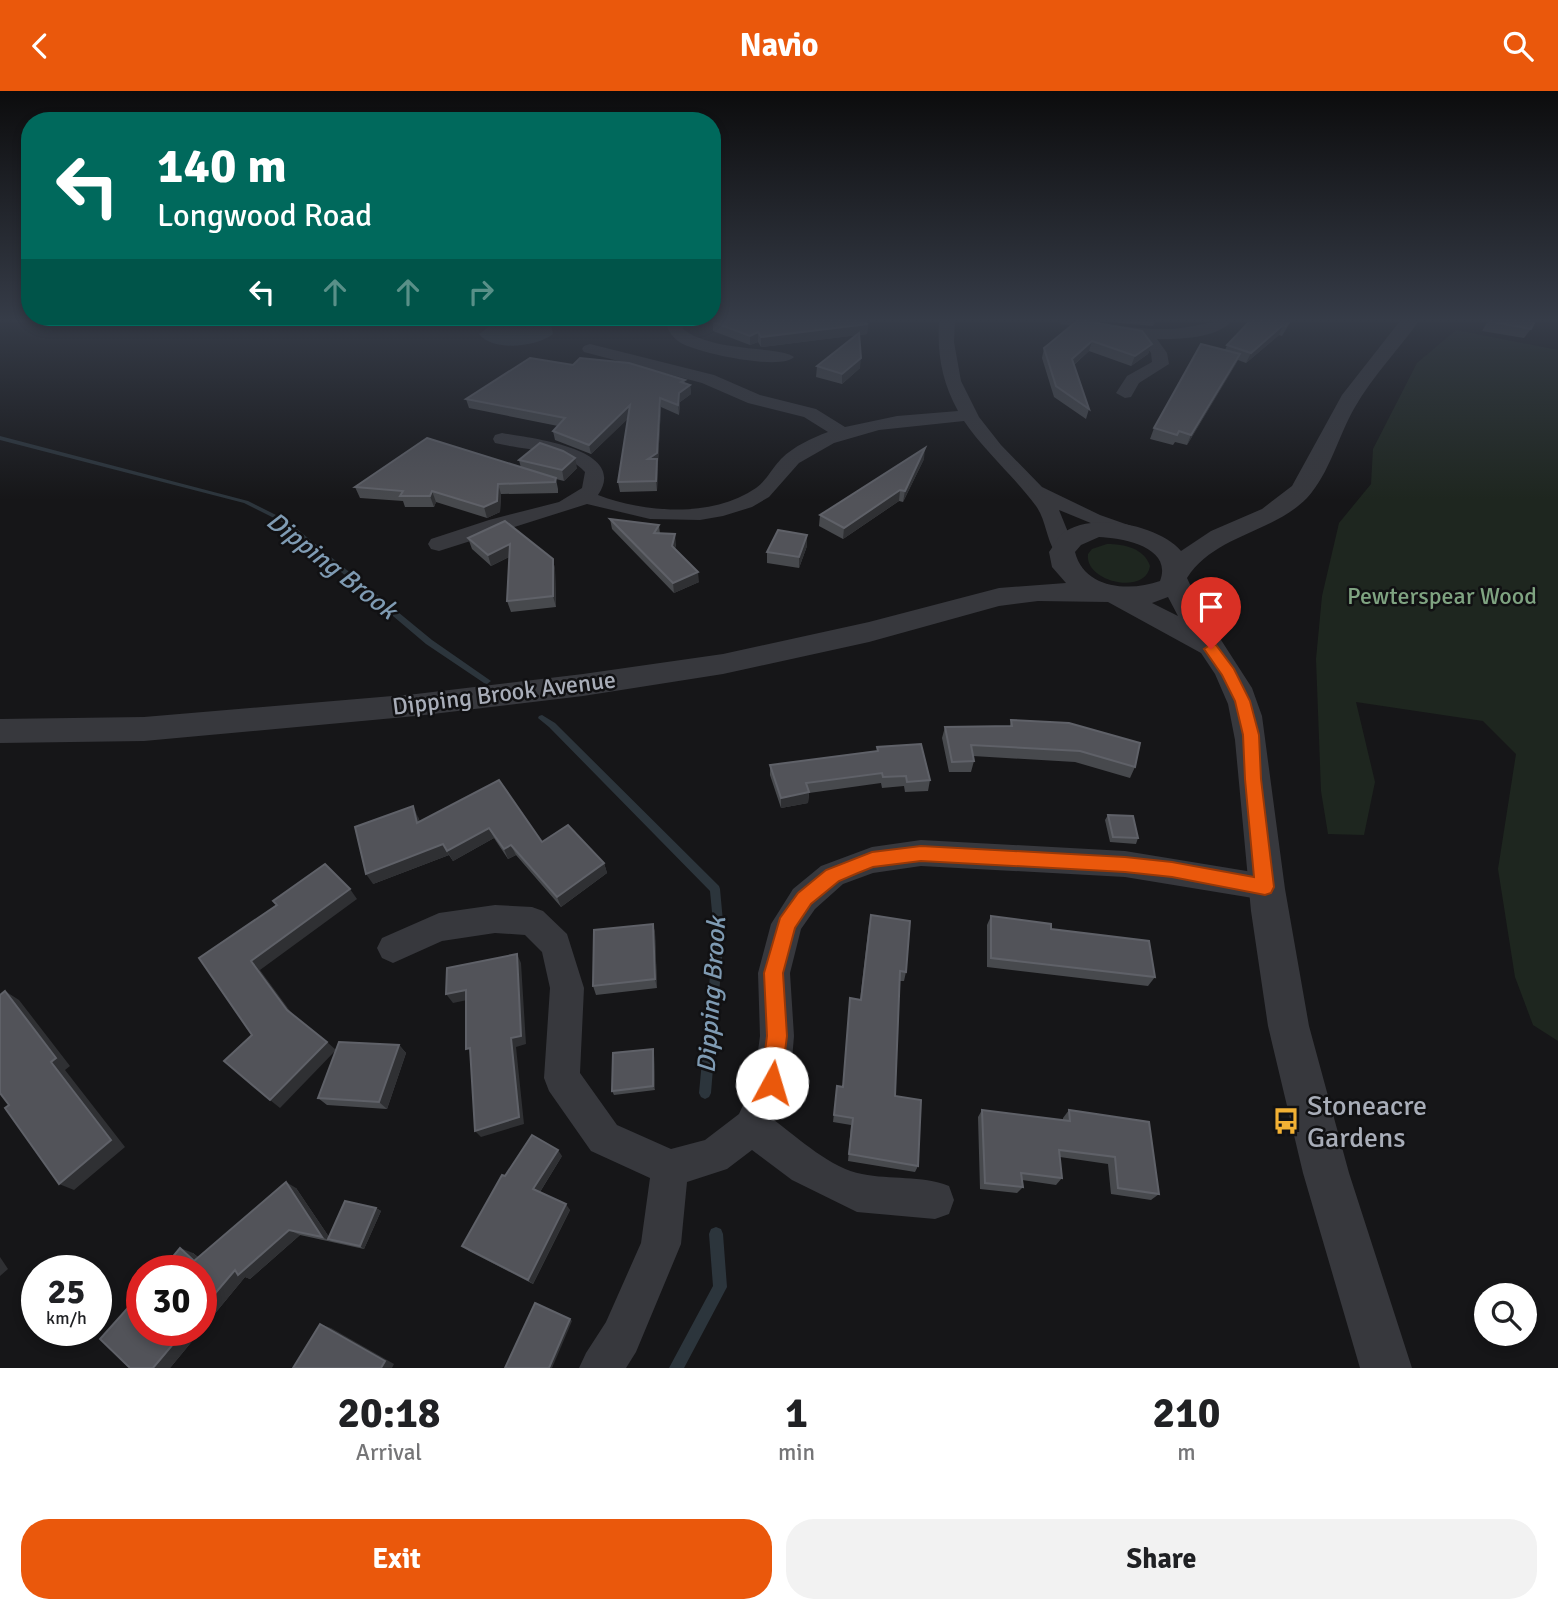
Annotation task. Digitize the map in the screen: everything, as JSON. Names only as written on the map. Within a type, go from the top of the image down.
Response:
[{"type":"street","points":[[712,381],[754,399],[810,413],[842,433]]},
{"type":"street","points":[[953,381],[969,415],[995,452],[1036,490],[1051,510],[1060,529],[1065,567],[1074,577],[1177,627],[1211,649]]},
{"type":"street","points":[[1117,391],[1132,381]]},
{"type":"street","points":[[1063,549],[1068,540],[1080,533],[1096,529],[1197,536],[1229,531],[1264,519],[1285,506],[1302,489],[1346,404],[1363,381]]},
{"type":"street","points":[[1117,391],[1145,403]]},
{"type":"street","points":[[586,497],[614,508],[655,513],[702,512],[734,507],[765,491],[797,456],[842,433],[889,423],[969,415]]},
{"type":"street","points":[[435,544],[564,506],[586,497],[597,478],[589,463],[545,447],[498,438]]},
{"type":"street","points":[[1036,490],[1068,508],[1133,533],[1166,551],[1174,561],[1181,598],[1228,673],[1242,701],[1251,735],[1265,887],[1280,980],[1306,1095],[1344,1237],[1386,1368]]},
{"type":"street","points":[[1106,594],[1146,597],[1160,593],[1176,576],[1186,558],[1229,531]]},
{"type":"street","name":"Dipping Brook Avenue","points":[[999,597],[1043,570],[1063,549]]},
{"type":"street","name":"Dipping Brook Avenue","points":[[0,731],[144,729],[416,705],[583,685],[723,664],[869,632],[999,597],[1038,592],[1106,594]]},
{"type":"street","points":[[393,948],[439,927],[495,919],[532,922],[556,944],[567,988],[562,1078],[604,1138],[670,1168],[714,1156],[752,1127],[772,1083],[777,1036],[774,973],[787,924],[804,899],[832,875],[872,860],[921,853],[1125,865],[1172,870],[1265,887]]},
{"type":"street","points":[[752,1127],[805,1167],[857,1193],[935,1201]]},
{"type":"street","points":[[601,1368],[621,1337],[661,1244],[670,1168]]},
{"type":"green space","name":"Pewterspear Wood","points":[[1408,381],[1558,381],[1558,1041],[1533,1025],[1515,977],[1498,869],[1516,754],[1483,721],[1356,702],[1375,782],[1364,835],[1328,834],[1321,791],[1316,659],[1322,596],[1339,523],[1371,484],[1373,449]]},
{"type":"green space","points":[[1107,544],[1126,546],[1138,551],[1150,566],[1146,575],[1138,581],[1128,583],[1116,582],[1095,572],[1089,564],[1088,554],[1092,549]]},
{"type":"building","points":[[495,381],[684,381],[681,382],[690,385],[679,393],[678,405],[660,398],[657,453],[648,459],[657,459],[656,481],[618,482],[630,405],[589,445],[553,431],[565,418],[466,399]]},
{"type":"building","points":[[1054,381],[1079,381],[1089,409],[1056,386]]},
{"type":"building","points":[[1181,381],[1224,381],[1191,435],[1179,431],[1177,435],[1154,428]]},
{"type":"building","points":[[427,438],[556,478],[555,482],[498,484],[497,501],[484,507],[432,491],[430,496],[400,496],[403,491],[355,487]]},
{"type":"building","points":[[540,443],[575,458],[562,470],[519,460]]},
{"type":"building","points":[[925,448],[905,491],[900,490],[844,528],[820,515]]},
{"type":"building","points":[[610,519],[659,525],[654,533],[675,534],[672,546],[698,572],[673,583]]},
{"type":"building","points":[[505,521],[553,559],[553,596],[507,601],[510,544],[488,555],[468,538]]},
{"type":"building","points":[[778,530],[807,535],[799,557],[767,552]]},
{"type":"building","points":[[1011,720],[1069,723],[1140,743],[1135,767],[1080,751],[971,745],[974,761],[952,762],[945,727],[1012,726]]},
{"type":"building","points":[[921,744],[930,780],[907,782],[906,776],[883,777],[882,773],[806,783],[809,792],[781,798],[770,765],[878,751],[877,747]]},
{"type":"building","points":[[499,780],[542,842],[568,825],[604,863],[557,897],[511,845],[504,849],[489,828],[447,851],[443,844],[366,874],[355,827],[413,806],[417,823]]},
{"type":"building","points":[[1108,815],[1133,816],[1138,838],[1113,837]]},
{"type":"building","points":[[325,864],[350,889],[251,961],[287,1010],[327,1042],[270,1100],[224,1061],[252,1035],[199,958],[277,905],[273,901]]},
{"type":"building","points":[[871,915],[910,921],[906,972],[900,971],[895,1096],[921,1100],[918,1166],[849,1154],[853,1118],[834,1115],[837,1086],[843,1087],[850,998],[861,1000]]},
{"type":"building","points":[[991,916],[1051,924],[1051,929],[1149,941],[1155,977],[991,958]]},
{"type":"building","points":[[653,924],[655,979],[593,986],[594,930]]},
{"type":"building","points":[[517,954],[521,1036],[511,1038],[519,1117],[475,1131],[470,1048],[466,1049],[466,990],[446,994],[447,968]]},
{"type":"building","points":[[5,991],[56,1058],[51,1062],[111,1140],[59,1184],[5,1108],[9,1105],[0,1093],[0,995]]},
{"type":"building","points":[[339,1042],[399,1045],[379,1102],[318,1098]]},
{"type":"building","points":[[653,1049],[653,1086],[612,1091],[613,1053]]},
{"type":"building","points":[[982,1110],[1070,1121],[1069,1110],[1149,1122],[1159,1194],[1118,1188],[1115,1157],[1059,1150],[1062,1178],[1021,1173],[1023,1187],[985,1183]]},
{"type":"building","points":[[532,1135],[558,1150],[533,1189],[566,1204],[528,1280],[462,1246],[502,1175],[505,1176]]},
{"type":"building","points":[[286,1182],[322,1237],[289,1230],[238,1275],[235,1270],[217,1291],[217,1255],[201,1255]]},
{"type":"building","points":[[345,1201],[376,1208],[360,1246],[328,1239]]},
{"type":"building","points":[[180,1248],[188,1255],[174,1255]]},
{"type":"building","points":[[535,1303],[570,1319],[549,1368],[505,1368]]},
{"type":"building","points":[[126,1310],[126,1346],[172,1346],[153,1368],[130,1368],[107,1346],[112,1346],[112,1326]]},
{"type":"building","points":[[320,1324],[385,1361],[381,1368],[293,1368]]},
{"type":"waterway","name":"Dipping Brook","points":[[0,438],[246,502],[284,521],[429,642],[487,681]]},
{"type":"waterway","name":"Dipping Brook","points":[[542,718],[715,889],[719,933],[705,1093]]},
{"type":"waterway","name":"Dipping Brook","points":[[676,1368],[720,1287],[716,1234]]},
{"type":"place","name":"Stoneacre Gardens","points":[[1286,1121]]},
{"type":"route","points":[[772,1083],[777,1036],[774,973],[787,924],[804,899],[832,875],[852,867],[872,860],[921,853],[1125,865],[1172,870],[1265,887],[1251,735],[1242,701],[1228,673],[1211,649]]}]
